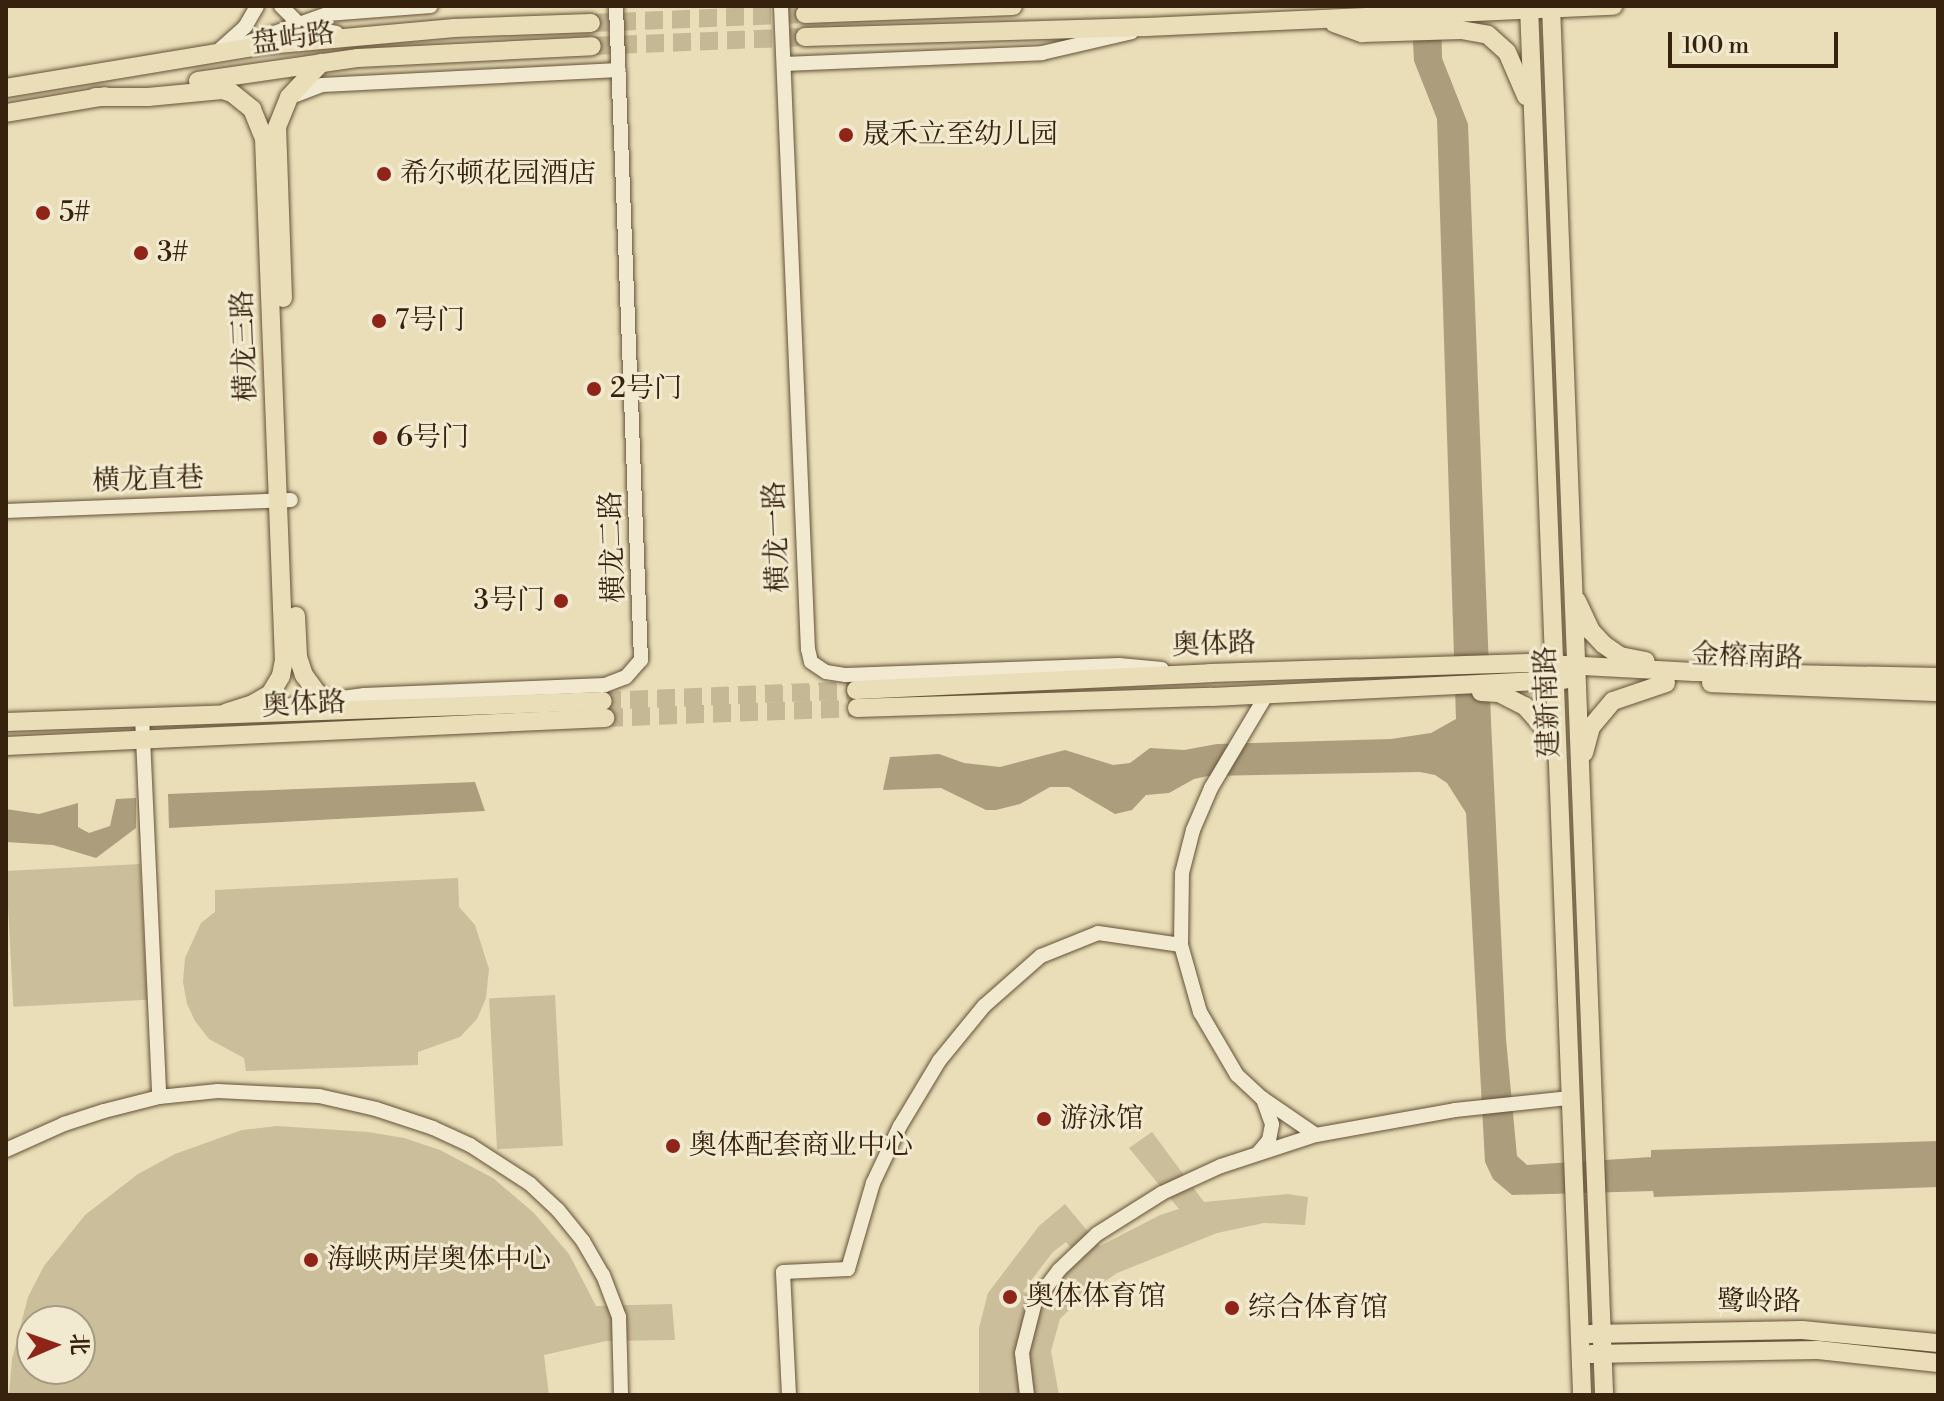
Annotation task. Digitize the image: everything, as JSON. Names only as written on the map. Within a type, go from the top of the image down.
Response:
[{"type":"main road","points":[[805,14],[1013,6]]},
{"type":"main road","points":[[805,37],[1145,27],[1614,6]]},
{"type":"main road","name":"建新南路","points":[[1551,8],[1604,1395]]},
{"type":"main road","name":"建新南路","points":[[1529,9],[1582,1395]]},
{"type":"main road","points":[[1323,20],[1362,33],[1461,30],[1488,35],[1513,63],[1532,122]]},
{"type":"main road","name":"盘屿路","points":[[6,88],[215,54],[368,35],[591,23]]},
{"type":"main road","name":"盘屿路","points":[[6,113],[321,63],[427,53],[592,46]]},
{"type":"main road","name":"横龙三路","points":[[226,713],[262,700],[281,676],[285,651],[277,146],[282,110],[298,85],[321,63]]},
{"type":"main road","name":"横龙三路","points":[[95,97],[148,97],[222,90],[241,99],[258,118],[264,138],[285,500],[298,657],[309,685],[334,705]]},
{"type":"main road","points":[[1572,583],[1591,631],[1620,656],[1638,661],[1694,662],[1740,671]]},
{"type":"main road","name":"金榕南路","points":[[1575,673],[1740,671],[1938,677]]},
{"type":"main road","name":"奥体路","points":[[1554,672],[1390,689],[1267,694],[856,699],[1210,673],[1554,672],[1575,673]]},
{"type":"main road","name":"金榕南路","points":[[1575,673],[1666,683],[1938,692]]},
{"type":"main road","points":[[1580,808],[1584,748],[1596,719],[1621,695],[1666,683]]},
{"type":"main road","points":[[1390,689],[1492,692],[1515,699],[1541,722],[1557,758]]},
{"type":"main road","name":"奥体路","points":[[6,722],[334,705],[604,709],[144,740],[6,746]]},
{"type":"main road","name":"鹭岭路","points":[[1580,1334],[1802,1330],[1938,1343]]},
{"type":"main road","name":"鹭岭路","points":[[1580,1354],[1818,1350],[1933,1363]]},
{"type":"street","points":[[215,54],[240,34],[257,6]]},
{"type":"street","points":[[281,6],[297,24],[316,31],[368,35]]},
{"type":"street","points":[[288,6],[310,13],[431,6]]},
{"type":"street","name":"横龙二路","points":[[334,705],[364,695],[605,685],[626,677],[641,660],[616,6]]},
{"type":"street","name":"横龙一路","points":[[781,6],[808,649],[811,662],[826,672],[846,675],[1119,665],[1210,673]]},
{"type":"street","points":[[215,54],[334,13]]},
{"type":"street","points":[[784,64],[1042,53],[1095,43],[1145,27]]},
{"type":"street","points":[[282,110],[303,89],[322,85],[619,70]]},
{"type":"street","name":"横龙直巷","points":[[6,511],[285,500]]},
{"type":"street","points":[[1267,694],[1211,788],[1193,830],[1182,873],[1181,945],[1193,994],[1208,1029],[1237,1075],[1262,1098],[1316,1135]]},
{"type":"street","points":[[142,716],[159,1097]]},
{"type":"street","points":[[789,1395],[783,1272],[848,1269],[873,1183],[900,1126],[939,1061],[984,1006],[1041,956],[1098,933],[1181,945]]},
{"type":"street","points":[[6,1150],[64,1124],[159,1097],[238,1091],[319,1096],[414,1121],[483,1153],[530,1184],[558,1210],[603,1275],[615,1303],[621,1330],[621,1395]]},
{"type":"street","points":[[1258,1152],[1269,1140],[1272,1124],[1262,1098]]},
{"type":"street","points":[[1027,1395],[1022,1369],[1024,1334],[1035,1302],[1059,1270],[1097,1234],[1139,1206],[1221,1166],[1316,1135],[1455,1110],[1570,1098]]},
{"type":"shaded area","points":[[1411,6],[1441,6],[1442,58],[1468,124],[1506,1039],[1517,1156],[1527,1165],[1651,1157],[1651,1150],[1938,1141],[1938,1187],[1654,1197],[1653,1191],[1512,1195],[1493,1179],[1485,1162],[1466,813],[1447,783],[1435,775],[1420,772],[1208,776],[1194,779],[1169,793],[1146,795],[1132,810],[1115,814],[1069,787],[1050,787],[1020,804],[996,810],[986,810],[941,788],[883,790],[890,757],[939,754],[964,763],[1000,767],[1065,750],[1113,765],[1130,763],[1150,748],[1184,750],[1217,744],[1391,739],[1431,733],[1456,719],[1437,119],[1414,61]]},
{"type":"shaded area","points":[[475,782],[485,811],[169,828],[168,794]]},
{"type":"shaded area","points":[[136,798],[136,828],[96,858],[53,845],[6,842],[6,809],[39,814],[78,803],[78,827],[89,833],[110,826],[116,799]]},
{"type":"shaded area","points":[[140,864],[147,1000],[13,1007],[6,871]]},
{"type":"shaded area","points":[[458,878],[459,907],[475,925],[489,969],[486,998],[477,1019],[460,1037],[418,1052],[418,1065],[246,1071],[244,1058],[209,1039],[195,1021],[187,1004],[183,982],[185,958],[201,923],[215,912],[215,890]]},
{"type":"shaded area","points":[[555,995],[563,1146],[497,1149],[489,998]]},
{"type":"shaded area","name":"海峡两岸奥体中心","points":[[277,1126],[368,1132],[404,1138],[440,1150],[493,1178],[534,1213],[569,1254],[596,1306],[672,1304],[675,1340],[606,1341],[544,1355],[549,1395],[9,1395],[16,1344],[16,1385],[96,1385],[96,1305],[26,1305],[28,1297],[44,1266],[85,1215],[138,1174],[175,1154],[242,1130]]},
{"type":"shaded area","points":[[1152,1132],[1204,1202],[1288,1194],[1308,1197],[1305,1225],[1264,1223],[1217,1233],[1117,1273],[1081,1298],[1060,1319],[1051,1351],[1059,1395],[979,1395],[979,1328],[988,1293],[1039,1226],[1065,1204],[1100,1246],[1160,1215],[1179,1209],[1129,1148]],"holes":[[[1066,1242],[1081,1260],[1063,1275],[1042,1301],[1023,1291],[1053,1252]]]},
{"type":"tunnel","points":[[591,23],[805,14]]},
{"type":"tunnel","points":[[592,46],[805,37]]},
{"type":"tunnel","points":[[603,701],[856,690]]},
{"type":"tunnel","points":[[605,718],[857,708]]},
{"type":"place","name":"晟禾立至幼儿园","points":[[846,135]]},
{"type":"place","name":"希尔顿花园酒店","points":[[384,174]]},
{"type":"place","name":"5#","points":[[43,213]]},
{"type":"place","name":"3#","points":[[141,253]]},
{"type":"place","name":"7号门","points":[[379,321]]},
{"type":"place","name":"2号门","points":[[594,389]]},
{"type":"place","name":"6号门","points":[[380,438]]},
{"type":"place","name":"3号门","points":[[561,601]]},
{"type":"place","name":"游泳馆","points":[[1044,1119]]},
{"type":"place","name":"奥体配套商业中心","points":[[673,1146]]},
{"type":"place","name":"海峡两岸奥体中心","points":[[311,1260]]},
{"type":"place","name":"奥体体育馆","points":[[1010,1297]]},
{"type":"place","name":"综合体育馆","points":[[1232,1308]]}]
